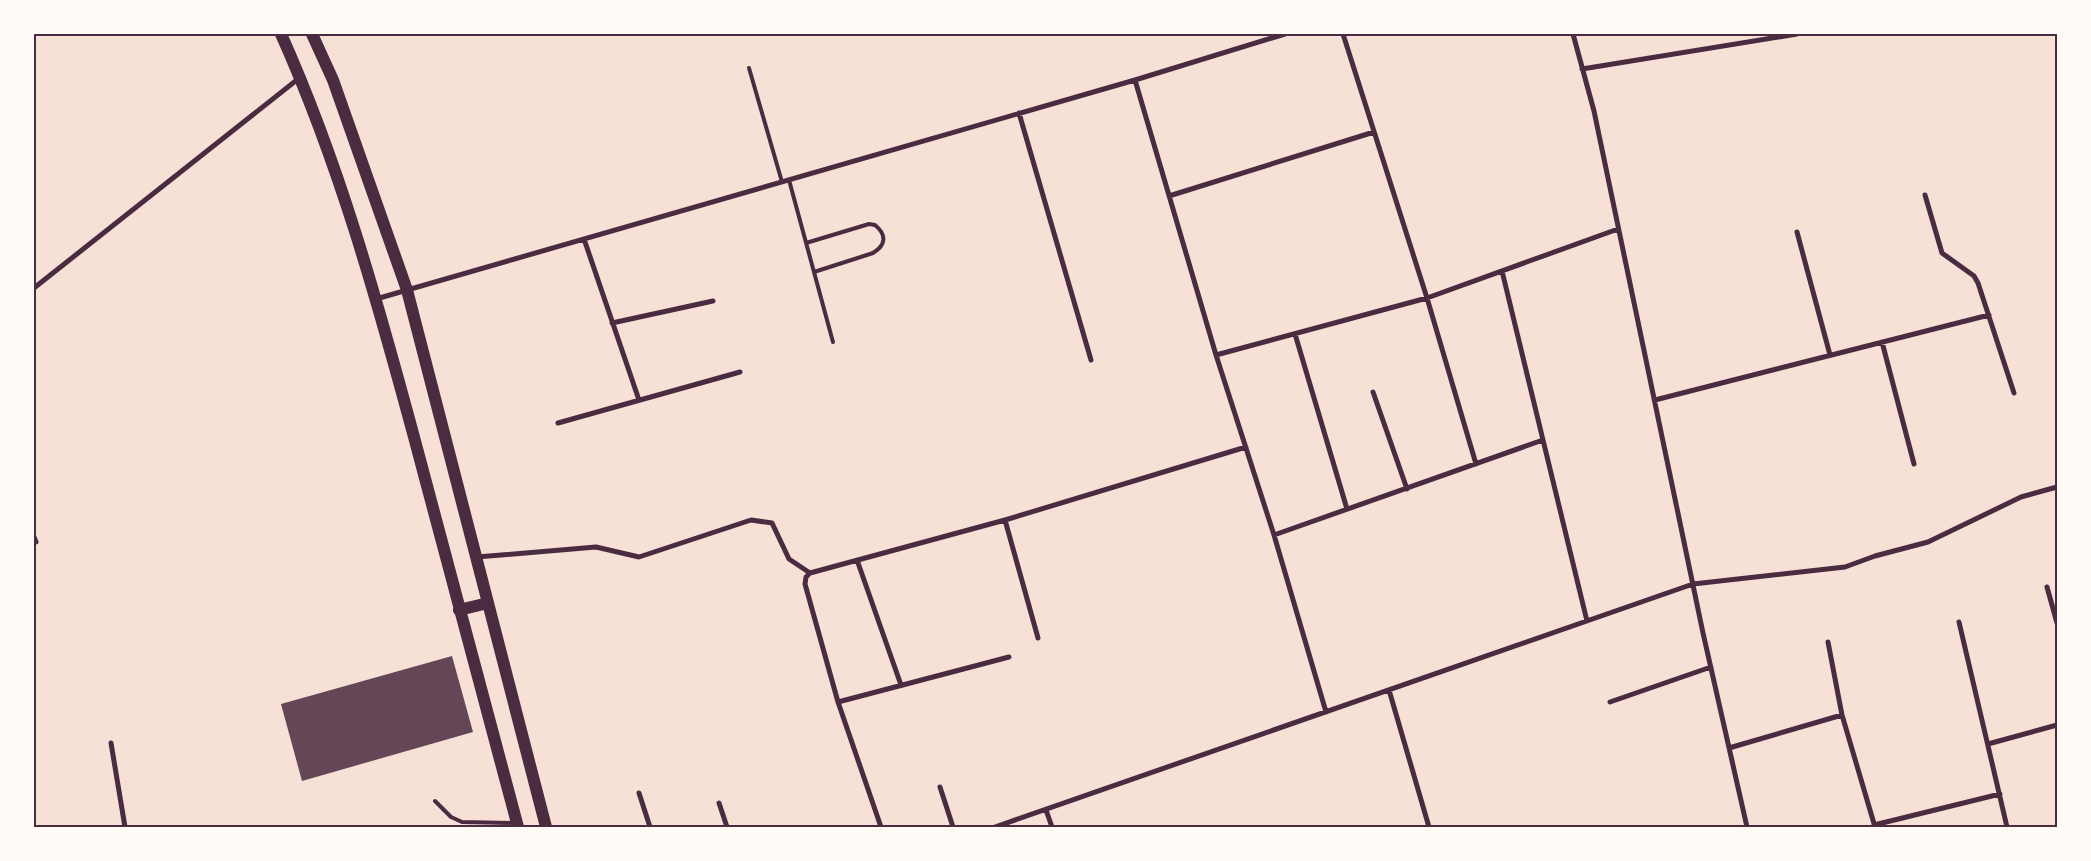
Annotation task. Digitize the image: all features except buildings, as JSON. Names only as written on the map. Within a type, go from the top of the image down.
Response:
[{"type":"main road","points":[[281,34],[326,144],[376,298],[518,825]]},
{"type":"main road","points":[[312,34],[333,80],[407,290],[546,827]]},
{"type":"main road","points":[[460,610],[488,604]]},
{"type":"street","points":[[376,298],[1135,80],[1284,34]]},
{"type":"street","points":[[1342,34],[1427,298],[1476,464]]},
{"type":"street","points":[[1573,34],[1594,111],[1693,584],[1747,827]]},
{"type":"street","points":[[1582,69],[1797,34]]},
{"type":"street","points":[[34,288],[300,77]]},
{"type":"street","points":[[1135,80],[1216,355],[1274,535],[1326,712]]},
{"type":"street","points":[[1019,113],[1091,360]]},
{"type":"street","points":[[1170,196],[1374,132]]},
{"type":"street","points":[[1925,194],[1942,254],[1974,276],[1989,315],[2014,393]]},
{"type":"street","points":[[1216,355],[1427,298],[1618,229]]},
{"type":"street","points":[[1797,232],[1830,355]]},
{"type":"street","points":[[584,239],[639,400]]},
{"type":"street","points":[[1502,271],[1588,621]]},
{"type":"street","points":[[612,323],[713,301]]},
{"type":"street","points":[[1655,400],[1989,315]]},
{"type":"street","points":[[1295,334],[1347,509]]},
{"type":"street","points":[[1882,342],[1914,464]]},
{"type":"street","points":[[558,423],[740,372]]},
{"type":"street","points":[[1373,392],[1407,488]]},
{"type":"street","points":[[1274,535],[1543,440]]},
{"type":"street","points":[[882,827],[838,702],[806,584],[806,578],[810,573],[1005,520],[1246,447]]},
{"type":"street","points":[[996,827],[1693,584],[1844,567],[1875,556],[1928,542],[2020,497],[2057,486]]},
{"type":"street","points":[[476,557],[596,547],[639,557],[750,520],[772,524],[789,559],[810,573]]},
{"type":"street","points":[[1005,520],[1038,638]]},
{"type":"street","points":[[857,560],[901,685]]},
{"type":"street","points":[[2047,587],[2057,623]]},
{"type":"street","points":[[1959,622],[2008,827]]},
{"type":"street","points":[[1828,642],[1842,715],[1874,826],[2000,794]]},
{"type":"street","points":[[838,702],[1009,657]]},
{"type":"street","points":[[1610,702],[1711,667]]},
{"type":"street","points":[[1389,690],[1429,827]]},
{"type":"street","points":[[1729,748],[1842,715]]},
{"type":"street","points":[[1988,744],[2057,725]]},
{"type":"street","points":[[111,743],[125,827]]},
{"type":"street","points":[[940,787],[953,827]]},
{"type":"street","points":[[639,793],[650,827]]},
{"type":"street","points":[[719,804],[727,827]]},
{"type":"street","points":[[1046,810],[1052,827]]},
{"type":"lane","points":[[749,68],[782,182]]},
{"type":"lane","points":[[789,180],[833,342]]},
{"type":"lane","points":[[806,243],[869,224],[875,224],[883,234],[884,241],[881,248],[874,253],[814,272]]},
{"type":"lane","points":[[435,801],[451,817],[462,822],[518,825]]}]
